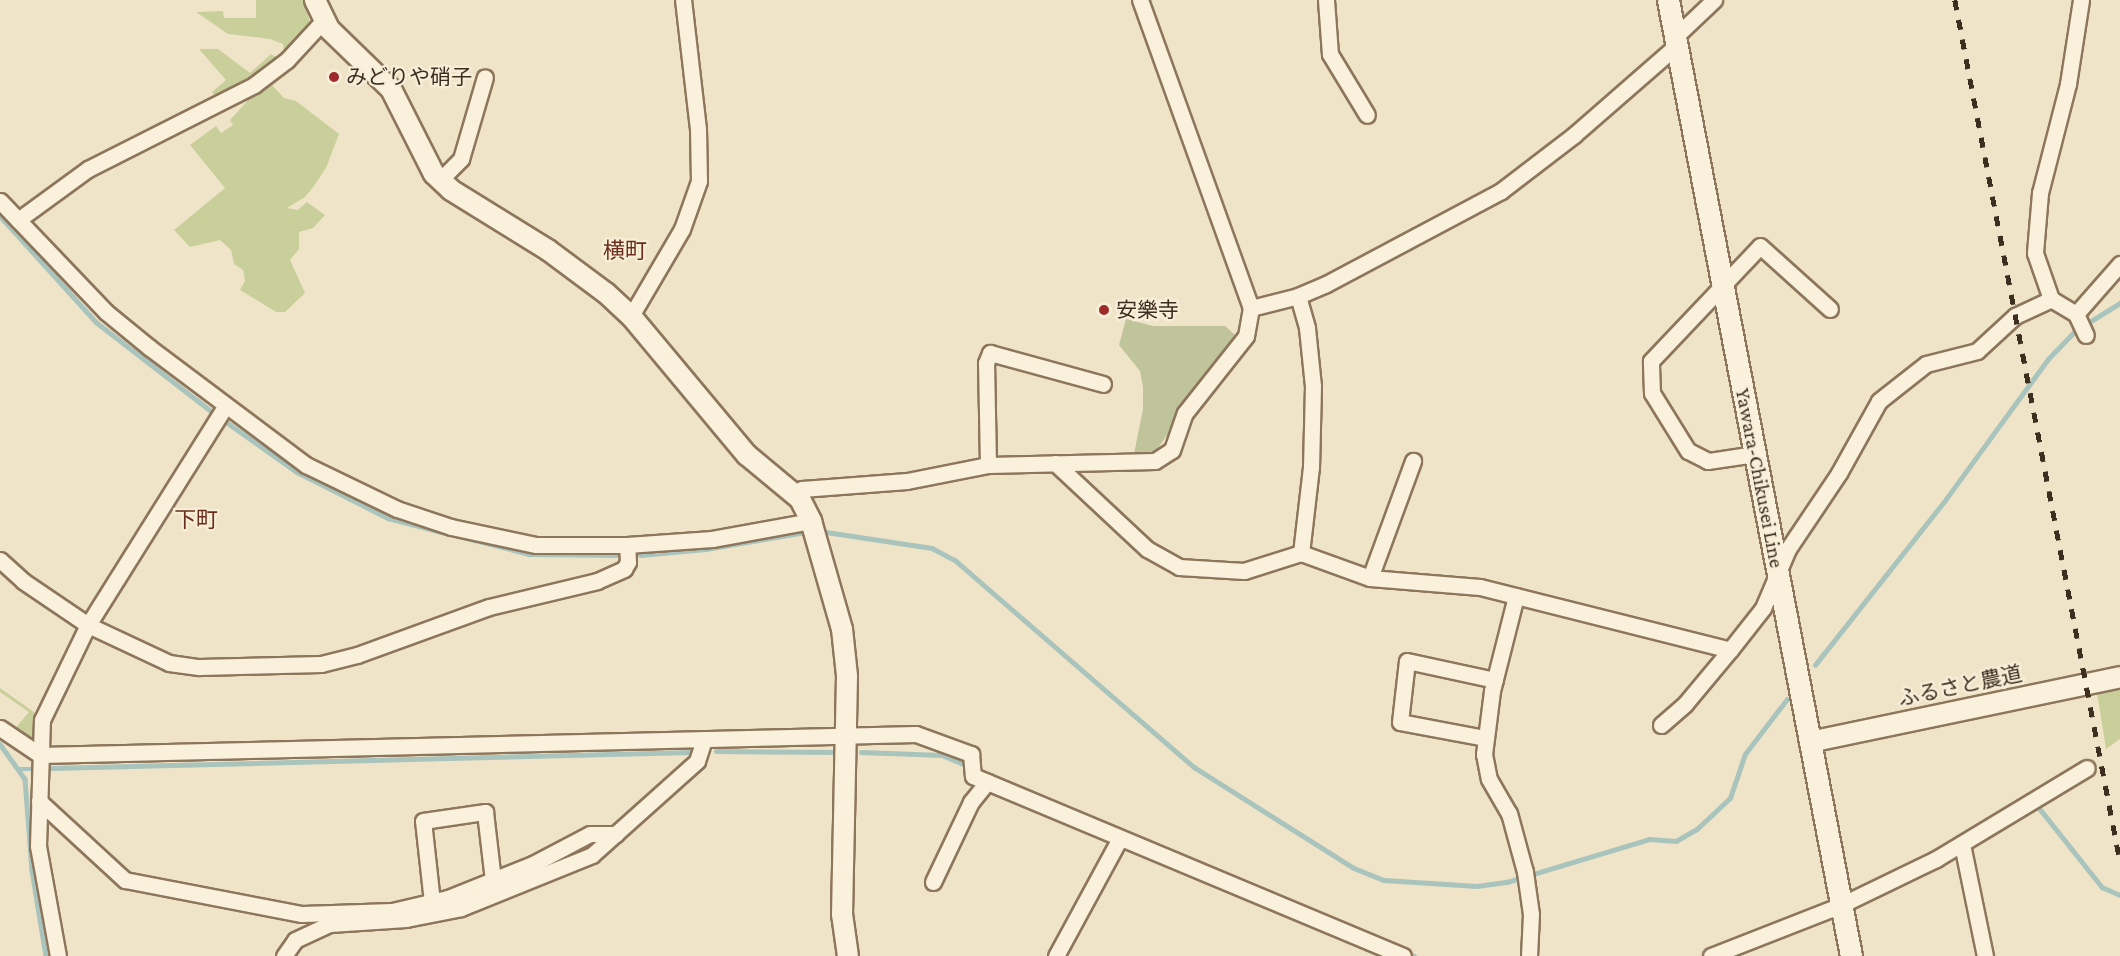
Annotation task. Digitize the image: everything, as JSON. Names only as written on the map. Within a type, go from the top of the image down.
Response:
[{"type":"main road","name":"Yawara-Chikusei Line","points":[[1668,0],[1851,956]]},
{"type":"street","points":[[315,0],[322,21],[391,89],[426,164],[440,180],[563,260],[631,316],[723,430],[794,494],[811,521],[842,629],[848,735],[842,914],[848,956]]},
{"type":"street","points":[[631,316],[682,229],[699,182],[698,129],[683,0]]},
{"type":"street","points":[[794,494],[802,489],[907,481],[988,465],[1155,460],[1167,454],[1185,413],[1246,336],[1251,308],[1142,0]]},
{"type":"street","points":[[1326,0],[1330,54],[1367,115]]},
{"type":"street","points":[[1251,308],[1298,296],[1410,242],[1501,191],[1574,135],[1676,41],[1714,0]]},
{"type":"street","points":[[2081,0],[2068,84],[2037,217],[2037,265],[2051,299],[2081,325],[2120,264]]},
{"type":"street","points":[[18,220],[88,169],[254,85],[287,60],[322,21]]},
{"type":"street","points":[[440,180],[462,156],[485,77]]},
{"type":"street","points":[[0,201],[114,320],[306,465],[397,509],[451,527],[536,545],[627,545],[712,539],[811,521]]},
{"type":"street","points":[[1755,454],[1727,460],[1698,459],[1662,414],[1649,376],[1656,352],[1760,246],[1830,309]]},
{"type":"street","points":[[1298,296],[1307,328],[1313,386],[1311,467],[1301,553]]},
{"type":"street","points":[[1661,725],[1685,704],[1763,608],[1778,570],[1879,401],[1926,364],[1977,351],[2015,316],[2051,299]]},
{"type":"street","points":[[988,465],[986,363],[990,353],[1103,384]]},
{"type":"street","points":[[58,956],[38,846],[42,720],[88,625],[225,406]]},
{"type":"street","points":[[1370,578],[1413,461]]},
{"type":"street","points":[[1055,463],[1147,549],[1179,567],[1244,571],[1301,553],[1370,578],[1471,586],[1730,650]]},
{"type":"street","points":[[0,561],[23,581],[88,625],[169,663],[199,667],[321,664],[357,655],[489,607],[597,581],[624,569],[628,562],[627,545]]},
{"type":"street","points":[[1516,596],[1495,680],[1485,738],[1485,767],[1509,813],[1526,877],[1531,914],[1529,956]]},
{"type":"street","points":[[1485,738],[1400,722],[1407,661],[1495,680]]},
{"type":"street","name":"ふるさと農道","points":[[1810,742],[2120,676]]},
{"type":"street","points":[[0,728],[40,755],[916,734],[971,754],[980,779],[933,882]]},
{"type":"street","points":[[284,956],[295,940],[330,924],[406,919],[461,909],[592,855],[697,760],[704,739]]},
{"type":"street","points":[[1711,956],[1841,905],[1962,844],[2087,768]]},
{"type":"street","points":[[980,779],[1403,956]]},
{"type":"street","points":[[39,801],[125,880],[302,914],[392,911],[432,902],[493,880],[590,834],[616,834]]},
{"type":"street","points":[[432,902],[423,821],[485,812],[493,880]]},
{"type":"street","points":[[1056,956],[1120,838]]},
{"type":"street","points":[[1962,844],[1985,956]]},
{"type":"green space","points":[[256,0],[304,0],[310,23],[284,51],[283,44],[270,39],[228,34],[196,12],[223,11],[224,18],[256,18]]},
{"type":"green space","points":[[199,49],[218,49],[250,73],[271,54],[278,58],[258,76],[216,98],[212,92],[226,80]]},
{"type":"green space","points":[[271,84],[284,98],[296,101],[339,134],[326,168],[314,186],[305,197],[287,208],[298,210],[307,202],[325,215],[313,228],[299,232],[299,249],[290,260],[305,293],[285,312],[276,312],[240,290],[245,281],[243,270],[234,264],[231,250],[220,240],[190,247],[174,230],[225,188],[190,145],[216,126],[221,133],[233,125],[230,120],[251,97]]},
{"type":"green space","points":[[1126,319],[1153,326],[1225,326],[1235,335],[1156,451],[1134,454],[1143,409],[1143,387],[1140,371],[1119,345]]},
{"type":"green space","points":[[0,688],[38,715],[34,735],[28,742],[12,732],[29,712],[0,692]]},
{"type":"green space","points":[[2120,689],[2120,739],[2106,749],[2097,693]]},
{"type":"waterway","points":[[0,216],[96,322],[211,411]]},
{"type":"waterway","points":[[1815,665],[1946,499],[2048,359],[2075,331],[2120,303]]},
{"type":"waterway","points":[[225,421],[297,472],[388,518],[445,533]]},
{"type":"waterway","points":[[640,555],[706,549],[807,532]]},
{"type":"waterway","points":[[826,532],[932,548],[955,560],[1194,767],[1354,868],[1384,880],[1477,886],[1507,882],[1649,839],[1676,841],[1697,829],[1730,798],[1745,754],[1787,699]]},
{"type":"waterway","points":[[459,536],[529,554],[623,555]]},
{"type":"waterway","points":[[0,744],[25,779],[32,870],[46,956]]},
{"type":"waterway","points":[[716,751],[839,752]]},
{"type":"waterway","points":[[51,768],[693,752]]},
{"type":"waterway","points":[[861,752],[942,755],[1202,864]]},
{"type":"waterway","points":[[18,769],[34,769]]},
{"type":"waterway","points":[[2040,809],[2102,887],[2120,895]]},
{"type":"waterway","points":[[1406,952],[1414,956]]},
{"type":"railway","points":[[1955,0],[2120,861]]},
{"type":"place","name":"みどりや硝子","points":[[334,77]]},
{"type":"place","name":"安樂寺","points":[[1104,310]]},
{"type":"district","name":"横町","points":[[625,251]]},
{"type":"district","name":"下町","points":[[196,520]]}]
